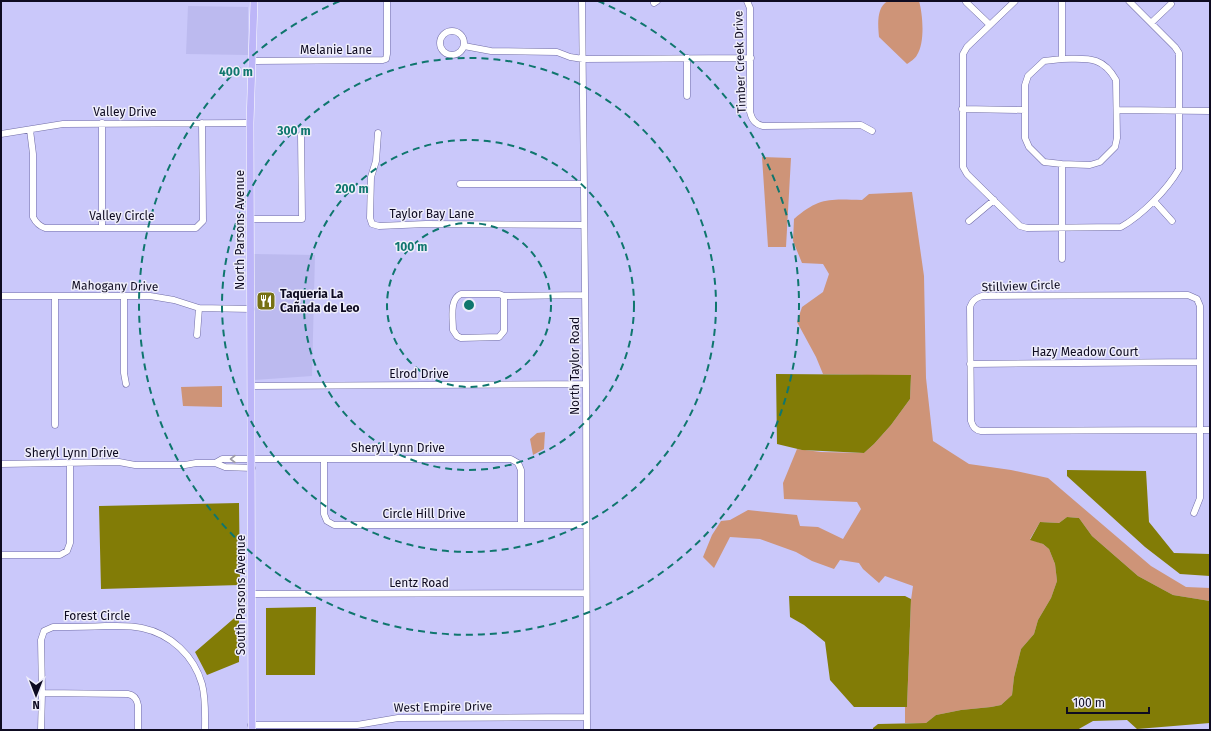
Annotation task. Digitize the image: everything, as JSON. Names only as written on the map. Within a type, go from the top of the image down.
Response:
[{"type":"main road","name":"North Parsons Avenue","points":[[252,459],[250,123],[254,1]]},
{"type":"main road","name":"South Parsons Avenue","points":[[252,459],[252,727]]},
{"type":"street","name":"Melanie Lane","points":[[252,61],[384,60],[386,59],[387,54],[387,1]]},
{"type":"street","name":"North Taylor Road","points":[[582,1],[586,384],[587,730]]},
{"type":"street","name":"Timber Creek Drive","points":[[747,1],[750,8],[751,118],[758,125],[861,125],[872,131]]},
{"type":"street","points":[[1015,1],[967,47],[963,54],[963,167],[967,174],[1020,226],[1027,228],[1121,227],[1154,201],[1179,169],[1179,54],[1175,47],[1129,1]]},
{"type":"street","points":[[1062,1],[1062,59]]},
{"type":"street","points":[[966,2],[990,25]]},
{"type":"street","points":[[1151,23],[1171,4]]},
{"type":"street","points":[[455,31],[461,35],[464,46],[459,52],[451,55],[447,54],[441,48],[440,40],[447,32],[455,31]]},
{"type":"street","points":[[464,46],[491,51],[557,52],[570,57],[583,59],[751,58]]},
{"type":"street","points":[[687,58],[687,96]]},
{"type":"street","points":[[1091,58],[1102,63],[1116,80],[1117,138],[1115,147],[1100,162],[1090,165],[1044,162],[1029,148],[1025,138],[1025,110],[1025,85],[1028,76],[1044,61],[1091,58]]},
{"type":"street","points":[[962,110],[1025,110]]},
{"type":"street","points":[[1117,110],[1210,111]]},
{"type":"street","points":[[102,123],[102,227]]},
{"type":"street","name":"Valley Circle","points":[[30,130],[33,154],[33,217],[41,226],[45,228],[196,228],[203,221],[202,123]]},
{"type":"street","name":"Valley Drive","points":[[1,134],[63,124],[250,123]]},
{"type":"street","name":"Taylor Bay Lane","points":[[378,133],[376,161],[371,177],[370,218],[372,224],[378,226],[426,224],[584,225]]},
{"type":"street","points":[[250,219],[302,219],[301,135]]},
{"type":"street","points":[[1062,164],[1062,259]]},
{"type":"street","points":[[460,184],[584,184]]},
{"type":"street","points":[[969,221],[994,200]]},
{"type":"street","points":[[1154,201],[1172,221]]},
{"type":"street","points":[[504,296],[504,331],[499,337],[461,338],[455,334],[453,301],[461,294],[499,294],[504,296],[585,295]]},
{"type":"street","name":"Mahogany Drive","points":[[1,296],[150,296],[199,308],[251,309]]},
{"type":"street","points":[[55,296],[55,425]]},
{"type":"street","points":[[124,296],[124,373],[126,384]]},
{"type":"street","name":"Stillview Circle","points":[[1200,430],[1200,306],[1193,296],[990,296],[977,297],[971,303],[971,421],[974,428],[977,430],[1200,430],[1210,430]]},
{"type":"street","points":[[197,335],[199,308]]},
{"type":"street","name":"Hazy Meadow Court","points":[[970,364],[1200,362]]},
{"type":"street","name":"Elrod Drive","points":[[251,386],[586,384]]},
{"type":"street","points":[[1194,513],[1200,498],[1200,430]]},
{"type":"street","name":"Circle Hill Drive","points":[[324,458],[324,514],[325,518],[330,524],[586,525]]},
{"type":"street","name":"Sheryl Lynn Drive","points":[[215,463],[222,459],[511,459],[518,463],[520,470],[521,525]]},
{"type":"street","name":"Sheryl Lynn Drive","points":[[1,464],[119,462],[135,466],[215,463],[225,467],[252,468]]},
{"type":"street","points":[[1,555],[60,555],[67,551],[70,544],[70,463]]},
{"type":"street","name":"Lentz Road","points":[[252,594],[586,594]]},
{"type":"street","name":"Forest Circle","points":[[41,730],[41,640],[44,631],[53,627],[128,626],[155,632],[166,638],[181,649],[192,663],[202,685],[205,698],[205,730]]},
{"type":"street","points":[[42,693],[132,695],[137,701],[138,705],[138,730]]},
{"type":"street","name":"West Empire Drive","points":[[252,727],[357,725],[398,718],[587,717]]},
{"type":"shaded area","points":[[888,1],[919,1],[922,14],[922,36],[920,50],[907,64],[879,37],[878,22],[881,8]]},
{"type":"shaded area","points":[[188,6],[248,7],[248,55],[186,54]]},
{"type":"shaded area","points":[[762,157],[791,158],[786,247],[768,247]]},
{"type":"shaded area","points":[[912,192],[924,276],[926,378],[933,441],[969,464],[1011,470],[1048,478],[1151,566],[1186,587],[1210,588],[1210,601],[1173,595],[1138,576],[1092,536],[1079,518],[1067,517],[1059,523],[1040,522],[1030,539],[1043,544],[1049,549],[1055,564],[1057,581],[1051,598],[1038,620],[1034,634],[1021,649],[1014,677],[1012,695],[1001,705],[936,715],[926,723],[905,723],[913,586],[885,576],[879,583],[863,569],[859,563],[840,560],[834,569],[812,561],[796,552],[760,539],[730,537],[714,568],[703,557],[712,535],[721,521],[730,520],[748,510],[797,515],[800,526],[818,527],[843,539],[861,509],[857,502],[784,499],[783,483],[797,449],[821,452],[864,453],[891,425],[910,399],[911,376],[823,374],[816,357],[797,322],[802,307],[823,292],[829,274],[823,264],[802,263],[793,241],[794,219],[811,207],[825,201],[841,199],[862,200],[869,194]]},
{"type":"shaded area","points":[[253,254],[315,255],[312,376],[254,380]]},
{"type":"shaded area","points":[[776,374],[911,375],[910,399],[891,425],[864,453],[802,450],[777,444]]},
{"type":"shaded area","points":[[222,386],[222,407],[183,406],[181,387]]},
{"type":"shaded area","points":[[545,432],[544,449],[533,455],[530,439],[537,433]]},
{"type":"shaded area","points":[[1067,470],[1146,471],[1149,522],[1174,553],[1210,554],[1210,576],[1180,574],[1145,547],[1067,476]]},
{"type":"shaded area","points":[[239,503],[240,585],[101,589],[99,506]]},
{"type":"shaded area","points":[[1067,517],[1079,518],[1092,536],[1138,576],[1173,595],[1210,601],[1210,723],[1137,729],[1127,720],[1093,721],[1077,730],[873,730],[873,728],[878,724],[926,723],[936,715],[1001,705],[1012,695],[1014,677],[1021,649],[1034,634],[1038,620],[1051,598],[1057,581],[1055,564],[1049,549],[1043,544],[1030,540],[1040,522],[1059,523]]},
{"type":"shaded area","points":[[789,596],[905,596],[911,599],[907,707],[854,707],[830,680],[825,642],[804,625],[790,617]]},
{"type":"shaded area","points":[[316,607],[315,675],[266,675],[266,608]]},
{"type":"shaded area","points":[[239,614],[239,662],[207,675],[195,652]]},
{"type":"place","name":"Taqueria La Cañada de Leo","points":[[266,301]]}]
